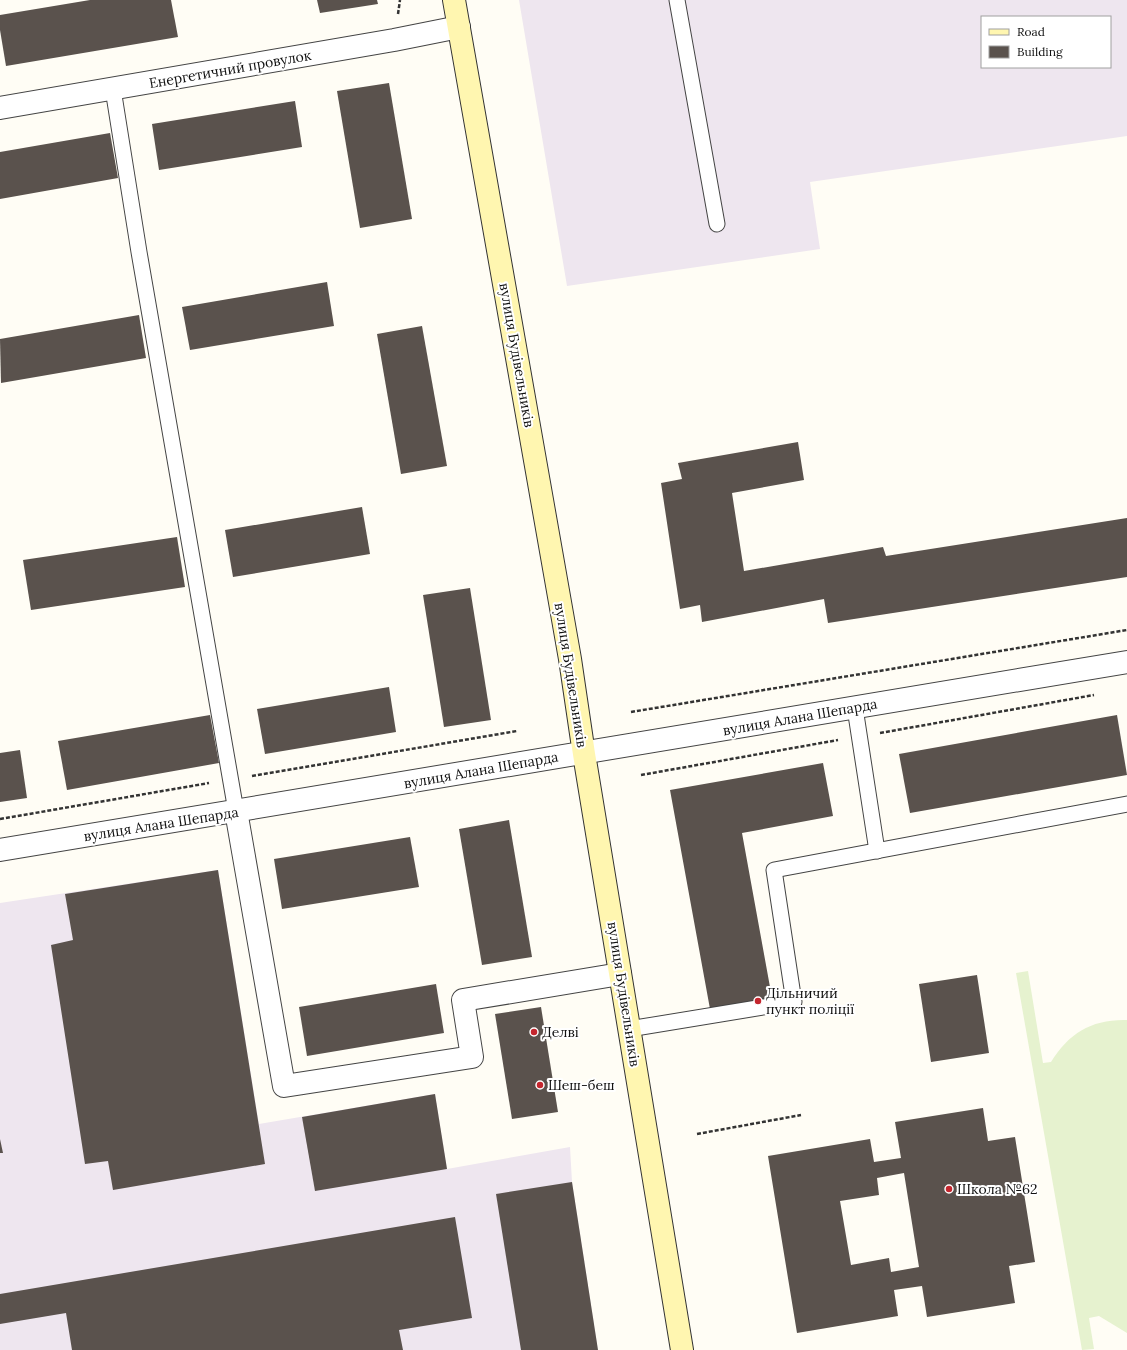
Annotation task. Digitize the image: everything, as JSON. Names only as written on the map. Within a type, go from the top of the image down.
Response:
[{"type":"street","name":"вулиця Будівельників","points":[[454,0],[570,659],[584,754],[682,1350]]},
{"type":"street","name":"Енергетичний провулок","points":[[0,108],[394,40],[459,27]]},
{"type":"street","name":"вулиця Алана Шепарда","points":[[0,850],[584,754],[1127,662]]},
{"type":"street","points":[[236,811],[284,1086],[472,1057],[463,1000],[620,974]]},
{"type":"lane","points":[[678,0],[717,224]]},
{"type":"lane","points":[[113,89],[143,275],[236,811]]},
{"type":"lane","points":[[855,708],[877,851]]},
{"type":"lane","points":[[630,1029],[794,1002],[774,870],[1127,804]]},
{"type":"path","points":[[631,712],[1127,630]]},
{"type":"path","points":[[641,775],[1096,695]]},
{"type":"path","points":[[0,819],[517,731]]},
{"type":"path","points":[[697,1134],[801,1115]]},
{"type":"shaded area","points":[[519,0],[1127,0],[1127,136],[810,182],[820,249],[567,286]]},
{"type":"shaded area","points":[[218,870],[259,1124],[435,1094],[447,1169],[570,1147],[572,1182],[598,1350],[0,1350],[0,903]]},
{"type":"green space","points":[[1028,971],[1043,1063],[1051,1062],[1066,1043],[1074,1036],[1092,1025],[1114,1020],[1127,1020],[1127,1333],[1099,1316],[1089,1318],[1094,1349],[1082,1350],[1016,973]]},
{"type":"building","points":[[90,0],[171,0],[178,37],[6,66],[0,30],[0,15]]},
{"type":"building","points":[[317,0],[377,0],[378,4],[320,13]]},
{"type":"building","points":[[389,83],[412,219],[360,228],[337,91]]},
{"type":"building","points":[[295,101],[302,147],[159,170],[152,124]]},
{"type":"building","points":[[110,133],[118,178],[0,199],[0,152]]},
{"type":"building","points":[[327,282],[334,326],[190,350],[182,307]]},
{"type":"building","points":[[139,315],[146,358],[1,383],[0,339]]},
{"type":"building","points":[[422,326],[447,466],[401,474],[377,334]]},
{"type":"building","points":[[798,442],[804,480],[732,493],[744,571],[883,547],[886,556],[1127,518],[1127,577],[828,623],[824,599],[702,622],[700,605],[680,609],[661,483],[682,479],[678,463]]},
{"type":"building","points":[[362,507],[370,554],[233,577],[225,530]]},
{"type":"building","points":[[177,537],[185,587],[31,610],[23,560]]},
{"type":"building","points":[[470,588],[491,720],[444,727],[423,595]]},
{"type":"building","points":[[389,687],[396,732],[265,754],[257,709]]},
{"type":"building","points":[[210,715],[219,763],[67,790],[58,741]]},
{"type":"building","points":[[1117,715],[1127,775],[910,813],[899,754]]},
{"type":"building","points":[[20,750],[27,798],[0,802],[0,753]]},
{"type":"building","points":[[823,763],[833,816],[742,833],[772,998],[710,1009],[670,790]]},
{"type":"building","points":[[509,820],[532,957],[482,965],[459,829]]},
{"type":"building","points":[[410,837],[419,887],[282,909],[274,859]]},
{"type":"building","points":[[218,870],[265,1164],[113,1190],[108,1161],[85,1164],[51,945],[73,940],[65,894]]},
{"type":"building","points":[[977,975],[989,1053],[931,1062],[919,984]]},
{"type":"building","points":[[436,984],[444,1033],[307,1056],[299,1007]]},
{"type":"building","points":[[541,1007],[558,1112],[512,1119],[495,1014]]},
{"type":"building","points":[[435,1094],[447,1169],[315,1191],[302,1117]]},
{"type":"building","points":[[983,1108],[988,1141],[1015,1137],[1035,1262],[1009,1266],[1015,1303],[927,1317],[922,1286],[894,1290],[898,1316],[797,1333],[768,1156],[870,1139],[874,1162],[901,1158],[895,1122]],"holes":[[[904,1173],[919,1267],[891,1272],[889,1258],[851,1265],[840,1201],[879,1195],[877,1178]]]},
{"type":"building","points":[[0,1139],[3,1153],[0,1153]]},
{"type":"building","points":[[572,1182],[598,1350],[521,1350],[496,1194]]},
{"type":"building","points":[[455,1217],[472,1318],[399,1330],[403,1350],[72,1350],[66,1313],[0,1324],[0,1294]]},
{"type":"place","name":"Дільничий пункт поліції","points":[[758,1001]]},
{"type":"place","name":"Делві","points":[[534,1032]]},
{"type":"place","name":"Шеш-беш","points":[[540,1085]]},
{"type":"place","name":"Школа №62","points":[[949,1189]]}]
